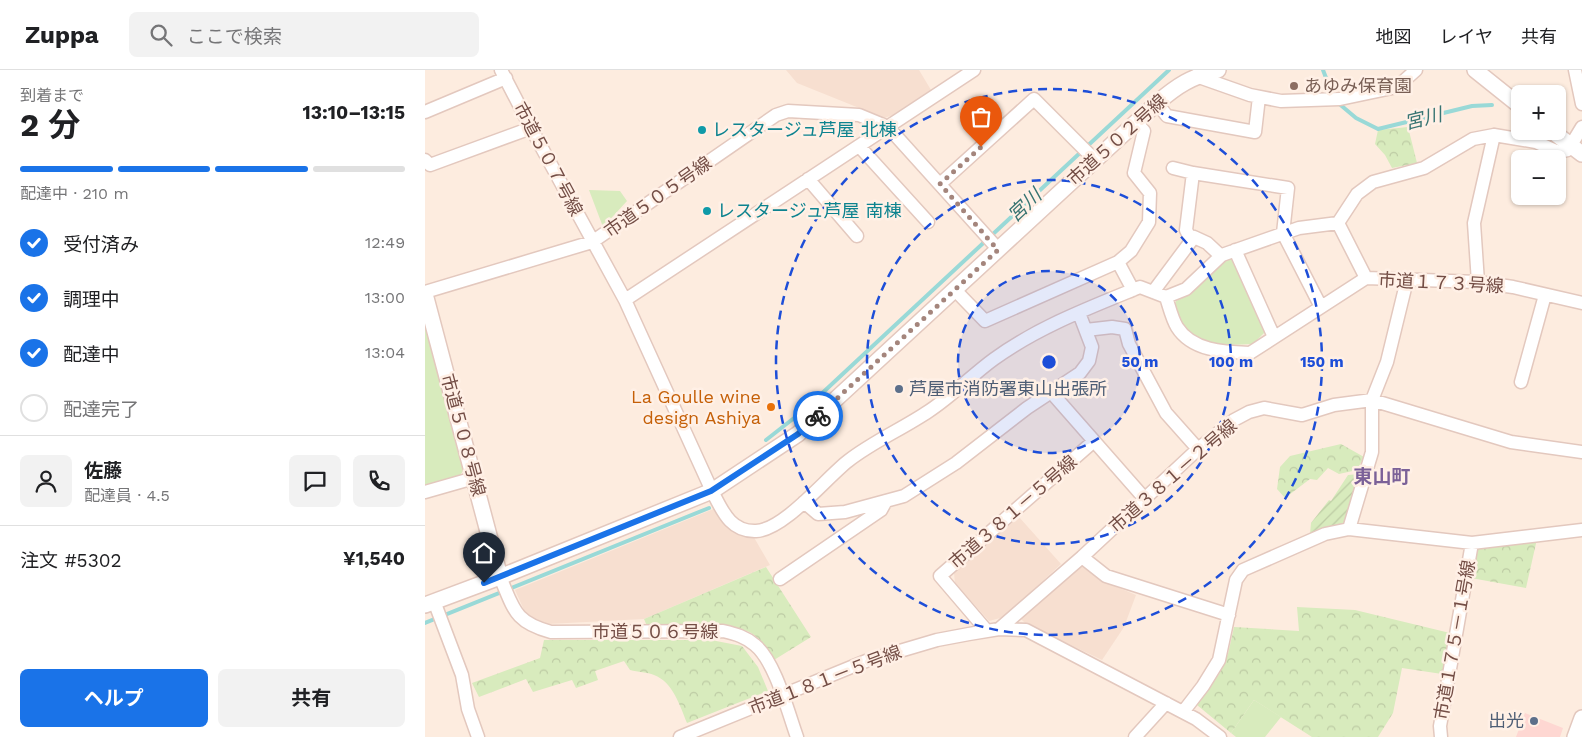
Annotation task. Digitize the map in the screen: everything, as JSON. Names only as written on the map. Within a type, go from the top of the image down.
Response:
[{"type":"street","points":[[625,300],[975,70]]},
{"type":"street","name":"市道５０２号線","points":[[432,605],[502,580],[711,491],[798,434],[955,290],[991,242],[1087,153],[1136,122],[1175,88],[1196,76],[1218,70]]},
{"type":"street","points":[[1196,76],[1250,96],[1281,101],[1340,99],[1397,87],[1416,70]]},
{"type":"street","points":[[1575,70],[1582,104]]},
{"type":"street","points":[[1484,73],[1511,98]]},
{"type":"street","points":[[425,112],[503,74]]},
{"type":"street","name":"市道５０７号線","points":[[503,74],[625,300],[711,491],[726,518],[739,528],[756,531],[773,527],[804,502],[849,460],[931,410],[995,358],[1044,328],[1079,313]]},
{"type":"street","points":[[1157,103],[1167,116],[1255,132],[1259,97]]},
{"type":"street","points":[[940,184],[1034,99],[1087,153]]},
{"type":"street","name":"市道５０５号線","points":[[425,293],[593,242],[776,115],[788,111],[859,115],[888,127],[991,242]]},
{"type":"street","points":[[955,290],[985,321],[1118,262],[1131,251],[1149,222],[1150,193],[1135,173],[1144,131],[1136,122]]},
{"type":"street","points":[[1577,150],[1582,127]]},
{"type":"street","points":[[425,160],[430,165],[531,128]]},
{"type":"street","points":[[804,502],[818,514],[845,512],[904,496],[956,463],[1027,408],[1080,373],[1089,361],[1092,347],[1079,313],[1140,287],[1166,297],[1187,289],[1221,256],[1299,228],[1338,223],[1357,194],[1373,182],[1424,168],[1473,139],[1494,135],[1536,142],[1558,152],[1577,150]]},
{"type":"street","points":[[1478,282],[1474,223],[1494,135]]},
{"type":"street","points":[[1564,140],[1577,150]]},
{"type":"street","points":[[859,146],[928,222]]},
{"type":"street","points":[[1173,168],[1288,188],[1283,233],[1321,307]]},
{"type":"street","points":[[1191,240],[1186,230],[1193,173]]},
{"type":"street","points":[[808,179],[857,236]]},
{"type":"street","points":[[1338,223],[1366,278]]},
{"type":"street","points":[[1153,292],[1194,237],[1207,243],[1221,256]]},
{"type":"street","points":[[1235,250],[1274,337]]},
{"type":"street","points":[[1118,262],[1133,290]]},
{"type":"street","name":"市道１７３号線","points":[[1166,297],[1177,327],[1191,341],[1206,348],[1250,353],[1366,278],[1478,282],[1513,287],[1582,303]]},
{"type":"street","points":[[1349,529],[1372,452],[1372,400],[1387,362],[1407,280]]},
{"type":"street","name":"市道５０８号線","points":[[425,293],[502,580]]},
{"type":"street","points":[[1521,382],[1545,295]]},
{"type":"street","points":[[1086,330],[1111,327],[1125,329],[1129,344],[1166,413],[1198,449]]},
{"type":"street","points":[[1051,392],[1145,498]]},
{"type":"street","name":"市道３８１－２号線","points":[[993,630],[1081,558],[1198,449],[1234,420],[1249,412],[1264,408],[1301,416],[1334,405],[1372,400],[1511,442],[1582,452]]},
{"type":"street","name":"市道３８１－５号線","points":[[993,630],[940,576],[1094,441]]},
{"type":"street","points":[[425,492],[474,478]]},
{"type":"street","points":[[780,578],[881,510],[886,501]]},
{"type":"street","points":[[1183,712],[1203,686],[1219,660],[1236,580],[1243,570],[1325,534],[1349,529],[1472,543],[1582,530]]},
{"type":"street","name":"市道１７５－１号線","points":[[1441,737],[1440,726],[1472,543]]},
{"type":"street","points":[[1081,558],[1105,576],[1229,615]]},
{"type":"street","name":"市道５０６号線","points":[[502,580],[513,609],[522,620],[535,628],[551,632],[723,631],[741,635],[757,646],[769,662],[797,737]]},
{"type":"street","points":[[432,605],[443,625],[462,674],[468,709],[478,737]]},
{"type":"street","name":"市道１８１－５号線","points":[[680,737],[865,661],[937,640],[993,630],[1026,630],[1196,719],[1220,737]]},
{"type":"street","points":[[1135,737],[1166,703]]},
{"type":"street","points":[[1575,737],[1582,718]]},
{"type":"shaded area","points":[[786,70],[919,70],[931,90],[893,115],[884,118],[797,83]]},
{"type":"shaded area","points":[[716,508],[752,534],[770,565],[644,619],[548,624],[531,617],[524,610],[515,590]]},
{"type":"shaded area","points":[[1019,517],[1061,564],[1004,617],[989,621],[955,583],[954,573]]},
{"type":"shaded area","points":[[1080,564],[1105,582],[1136,595],[1124,627],[1102,660],[1025,623],[1021,619]]},
{"type":"shaded area","name":"出光","points":[[1525,713],[1563,728],[1560,737],[1516,737]]},
{"type":"green space","points":[[1408,127],[1417,163],[1392,168],[1385,155],[1375,144],[1378,130]]},
{"type":"green space","points":[[589,190],[620,191],[627,201],[603,227]]},
{"type":"green space","points":[[1233,257],[1266,331],[1253,344],[1214,344],[1196,338],[1181,325],[1174,307],[1176,301],[1191,294],[1220,263]]},
{"type":"green space","points":[[425,326],[463,471],[458,478],[425,488]]},
{"type":"green space","points":[[1341,444],[1364,457],[1357,470],[1339,474],[1328,468],[1317,480],[1310,479],[1285,498],[1277,489],[1280,467],[1290,456]]},
{"type":"green space","points":[[1360,474],[1346,523],[1310,534],[1311,523],[1329,500],[1331,501],[1348,475]]},
{"type":"green space","points":[[1537,539],[1526,588],[1471,578],[1477,547]]},
{"type":"green space","points":[[766,567],[811,637],[774,660],[758,638],[742,630],[701,626],[647,626],[644,619]]},
{"type":"green space","points":[[1297,607],[1355,610],[1450,633],[1442,674],[1402,668],[1393,713],[1378,737],[1312,737],[1254,700],[1231,733],[1197,705],[1219,674],[1228,654],[1234,627],[1299,631]]},
{"type":"green space","points":[[544,640],[711,640],[742,646],[758,667],[768,691],[687,723],[675,695],[661,678],[630,670],[624,661],[595,671],[598,680],[576,688],[572,680],[533,692],[526,679],[479,697],[472,683],[540,658]]},
{"type":"green space","points":[[1254,700],[1281,717],[1265,737],[1236,737],[1231,733]]},
{"type":"waterway","name":"宮川","points":[[766,440],[803,411],[1169,70]]},
{"type":"waterway","name":"宮川","points":[[1323,70],[1333,96]]},
{"type":"waterway","name":"宮川","points":[[1337,102],[1356,118],[1378,129],[1472,106],[1492,105]]},
{"type":"waterway","name":"宮川","points":[[425,623],[709,508]]},
{"type":"way so far","points":[[818,416],[998,250],[940,184],[981,147]]},
{"type":"place","name":"あゆみ保育園","points":[[1294,86]]},
{"type":"place","name":"レスタージュ芦屋 北棟","points":[[702,130]]},
{"type":"place","name":"レスタージュ芦屋 南棟","points":[[707,211]]},
{"type":"place","name":"芦屋市消防署東山出張所","points":[[899,389]]},
{"type":"place","name":"La Goulle wine design Ashiya","points":[[771,407]]},
{"type":"place","name":"出光","points":[[1534,721]]},
{"type":"district","name":"東山町","points":[[1382,476]]},
{"type":"route","points":[[484,583],[711,491],[798,434],[818,416]]}]
